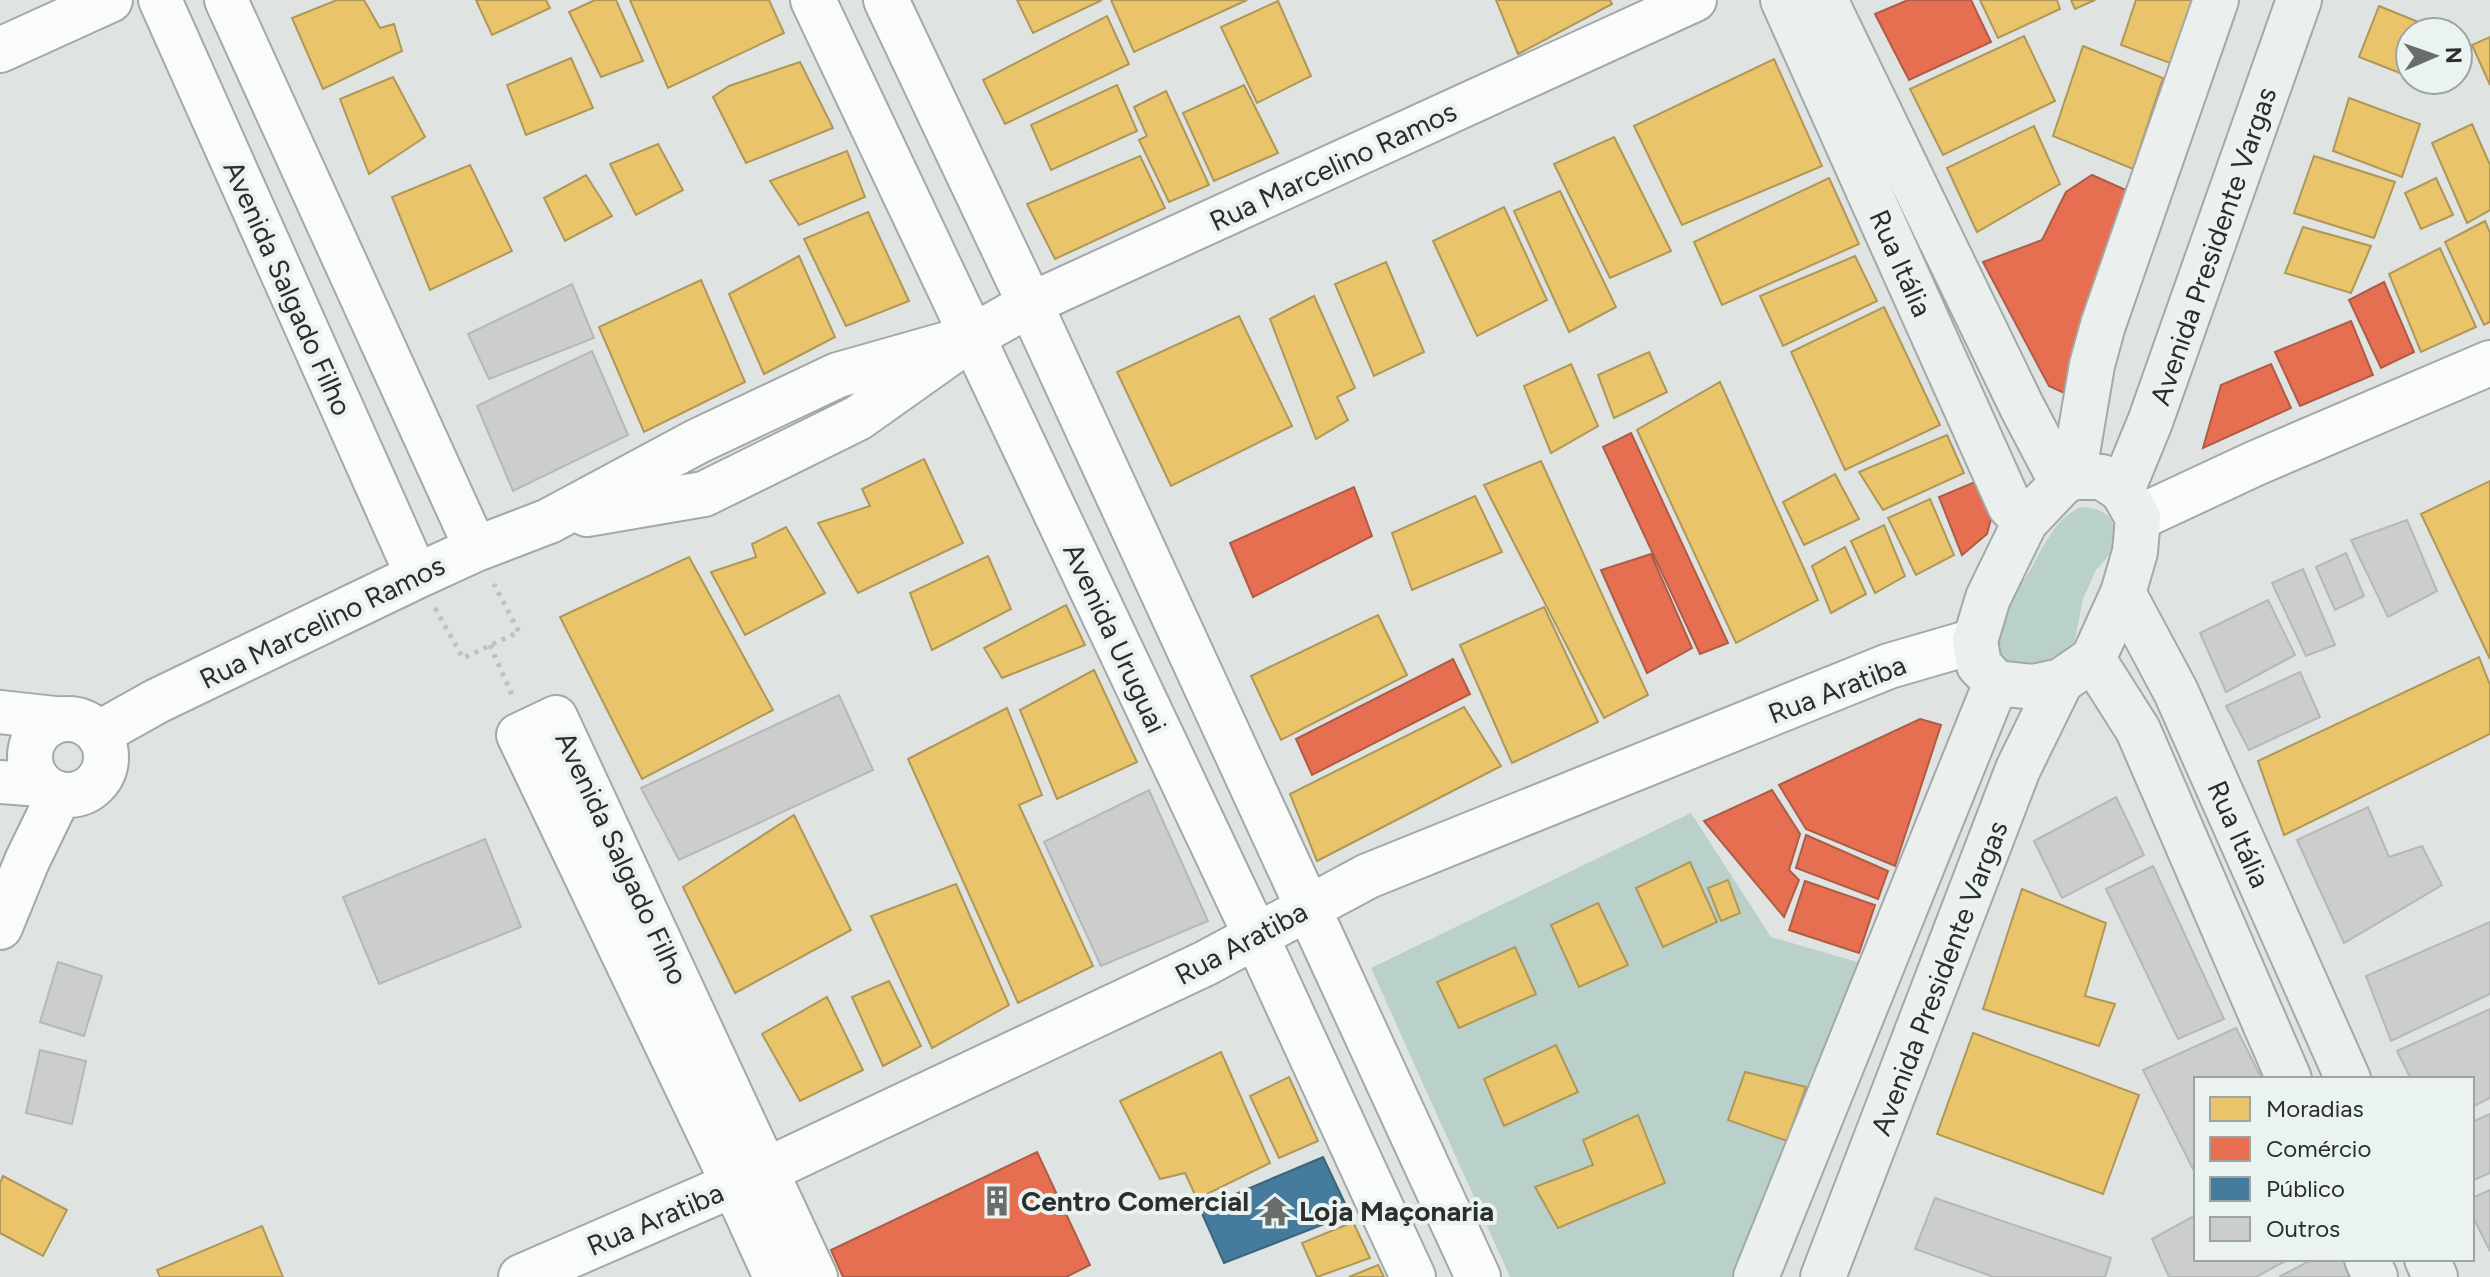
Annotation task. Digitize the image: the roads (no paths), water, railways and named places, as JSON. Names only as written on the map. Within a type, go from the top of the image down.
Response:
[{"type":"main road","name":"Rua Itália","points":[[1783,0],[2010,506],[2025,522]]},
{"type":"main road","name":"Rua Itália","points":[[1825,0],[2022,407],[2068,480]]},
{"type":"main road","points":[[2077,670],[2033,687],[1996,683],[1979,665],[1975,641],[1988,598],[2025,522],[2068,480],[2103,325],[2216,0]]},
{"type":"main road","name":"Avenida Presidente Vargas","points":[[1823,1277],[2018,769],[2123,593],[2135,552],[2130,504],[2150,422],[2299,0]]},
{"type":"main road","points":[[2068,480],[2102,477],[2130,504]]},
{"type":"main road","name":"Rua Itália","points":[[2123,593],[2176,692],[2347,1077]]},
{"type":"main road","name":"Rua Itália","points":[[2077,670],[2138,730],[2288,1077]]},
{"type":"main road","name":"Avenida Presidente Vargas","points":[[1756,1277],[1996,683]]},
{"type":"street","points":[[0,50],[110,0]]},
{"type":"street","name":"Avenida Salgado Filho","points":[[160,0],[417,576]]},
{"type":"street","points":[[226,0],[476,549]]},
{"type":"street","name":"Avenida Uruguai","points":[[813,0],[1256,936],[1413,1277]]},
{"type":"street","points":[[886,0],[1030,304],[1478,1277]]},
{"type":"street","name":"Rua Marcelino Ramos","points":[[549,521],[704,494],[858,418],[972,337],[1030,304],[1695,0]]},
{"type":"street","name":"Rua Marcelino Ramos","points":[[81,726],[157,701],[417,576],[549,521],[698,441],[838,375],[972,337]]},
{"type":"street","points":[[2130,504],[2256,463],[2490,363]]},
{"type":"street","points":[[838,375],[858,418]]},
{"type":"street","name":"Rua Aratiba","points":[[521,1277],[750,1178],[1206,963],[1368,876],[1889,666],[1975,641]]},
{"type":"street","points":[[0,712],[81,726],[107,758],[99,781],[80,794],[33,787]]},
{"type":"street","name":"Avenida Salgado Filho","points":[[775,1277],[750,1178],[556,717],[536,725],[518,735],[750,1178],[816,1277]]},
{"type":"street","points":[[0,927],[27,861],[34,774],[30,750],[42,729],[52,722],[81,726]]},
{"type":"place","name":"Centro Comercial","points":[[997,1201]]},
{"type":"place","name":"Loja Maçonaria","points":[[1275,1211]]}]
